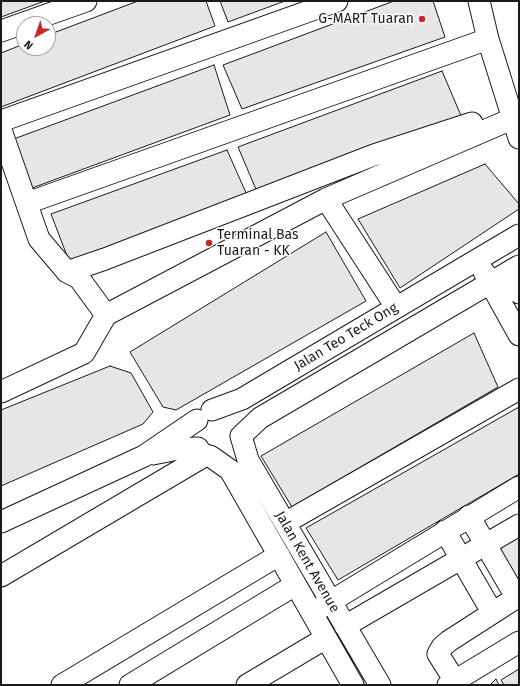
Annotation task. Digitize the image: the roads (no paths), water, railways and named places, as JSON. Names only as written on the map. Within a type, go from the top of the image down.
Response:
[{"type":"street","points":[[1,31],[86,1]]},
{"type":"street","points":[[1,122],[337,1]]},
{"type":"street","points":[[479,1],[488,39],[515,122]]},
{"type":"street","points":[[27,203],[488,39]]},
{"type":"street","points":[[1,392],[84,353],[106,315],[326,199],[515,122]]},
{"type":"street","points":[[67,272],[279,193],[374,155],[515,122]]},
{"type":"street","points":[[1,130],[39,239],[67,272],[79,278],[106,315]]},
{"type":"street","points":[[326,199],[396,307]]},
{"type":"street","points":[[480,257],[519,226]]},
{"type":"street","points":[[480,257],[519,235]]},
{"type":"street","points":[[480,257],[490,284],[519,335]]},
{"type":"street","name":"Jalan Teo Teck Ong","points":[[144,456],[205,415],[235,403],[480,257]]},
{"type":"street","points":[[513,270],[519,293]]},
{"type":"street","name":"Jalan Teo Teck Ong","points":[[241,436],[260,418],[513,270]]},
{"type":"street","points":[[285,523],[519,389]]},
{"type":"street","points":[[1,522],[144,456],[178,449],[222,457],[233,452],[240,442],[241,436],[240,426],[231,413],[222,409],[205,415],[193,434],[205,453]]},
{"type":"street","name":"Jalan Kent Avenue","points":[[241,436],[248,460],[380,685]]},
{"type":"street","points":[[1,576],[205,453]]},
{"type":"street","name":"Jalan Kent Avenue","points":[[205,453],[230,470],[351,684]]},
{"type":"street","points":[[312,613],[444,531],[519,487]]},
{"type":"street","points":[[470,516],[485,545],[518,596],[492,612],[442,647],[438,654],[451,683],[519,642]]},
{"type":"street","points":[[345,626],[519,525]]},
{"type":"street","points":[[444,531],[492,612]]},
{"type":"street","points":[[62,685],[279,555]]},
{"type":"street","points":[[130,685],[295,585]]},
{"type":"street","points":[[247,685],[326,638]]},
{"type":"place","name":"G-MART Tuaran","points":[[422,19]]},
{"type":"place","name":"Terminal Bas Tuaran - KK","points":[[209,243]]}]
